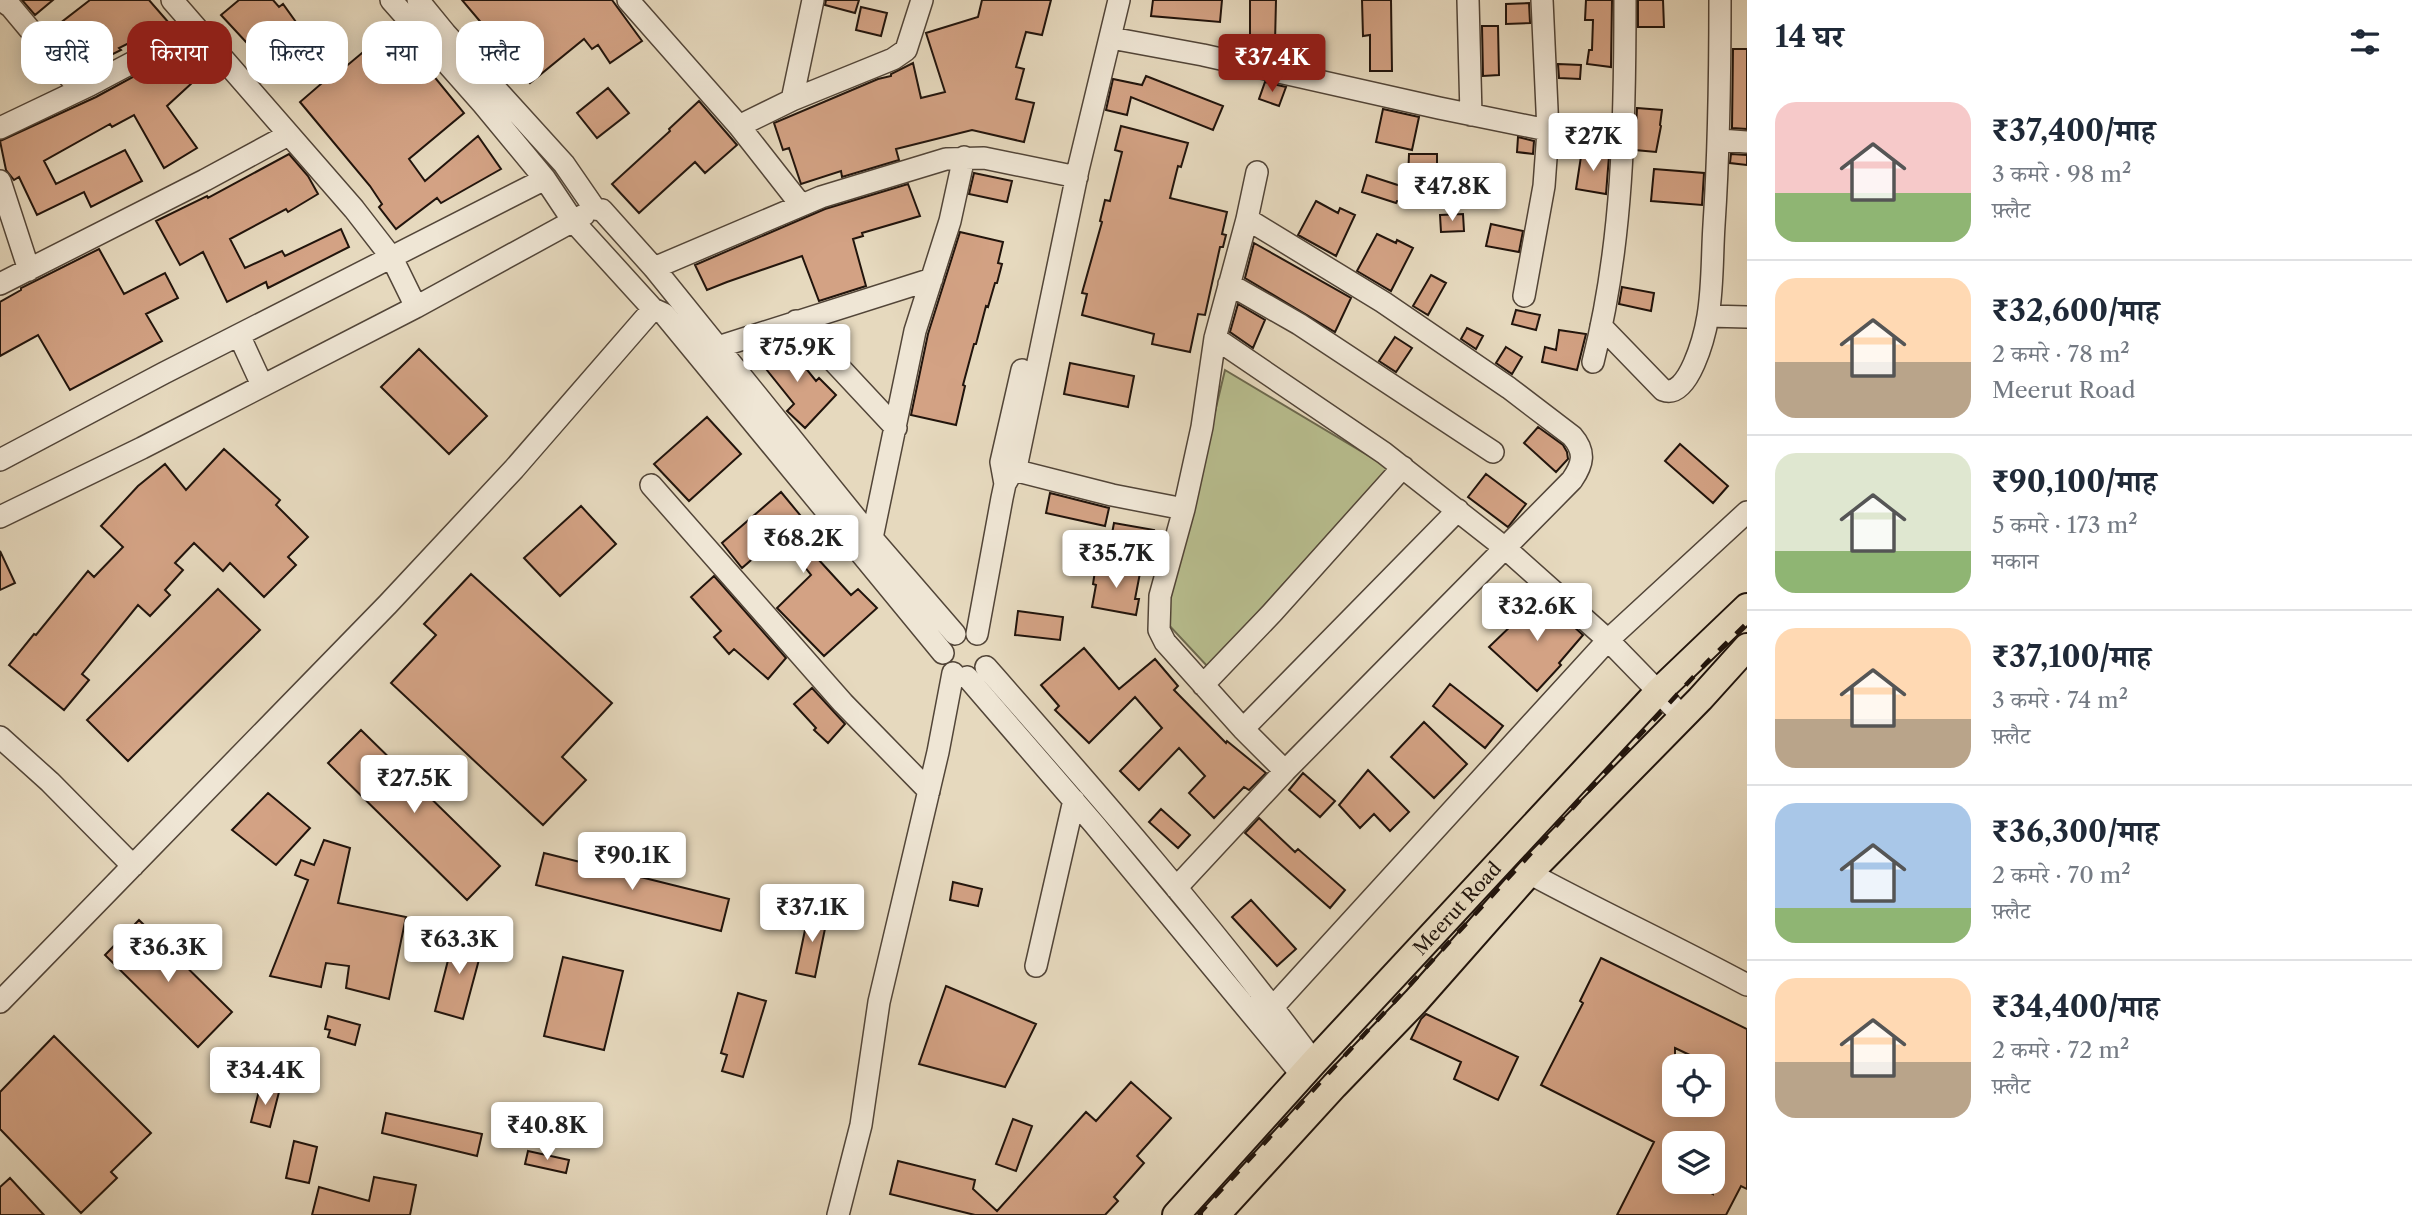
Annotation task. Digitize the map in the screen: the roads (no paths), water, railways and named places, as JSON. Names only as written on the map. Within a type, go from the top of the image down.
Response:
[{"type":"main road","name":"Meerut Road","points":[[1176,1215],[1657,693],[1747,607]]},
{"type":"main road","name":"Meerut Road","points":[[1216,1215],[1416,1001],[1529,873],[1700,699],[1747,647]]},
{"type":"main road","points":[[1308,1069],[1328,1093]]},
{"type":"street","points":[[1,0],[72,80],[80,85],[90,85]]},
{"type":"street","points":[[172,0],[189,21]]},
{"type":"street","points":[[391,0],[545,179],[573,221],[653,309],[664,314],[943,653]]},
{"type":"street","points":[[418,0],[564,164],[595,209]]},
{"type":"street","points":[[628,0],[739,126],[800,205]]},
{"type":"street","points":[[792,100],[813,0]]},
{"type":"street","points":[[739,126],[792,100],[893,60],[906,50],[922,0]]},
{"type":"street","points":[[977,634],[1006,474],[1106,0]]},
{"type":"street","points":[[1070,176],[1111,38],[1119,0]]},
{"type":"street","points":[[1468,0],[1471,115]]},
{"type":"street","points":[[1524,296],[1544,186],[1548,131],[1542,0]]},
{"type":"street","points":[[1593,362],[1618,224],[1625,75],[1625,0]]},
{"type":"street","points":[[1601,326],[1663,390],[1673,392],[1684,382],[1700,348],[1708,316],[1720,140],[1720,0]]},
{"type":"street","points":[[1111,38],[1621,145]]},
{"type":"street","points":[[0,128],[127,65]]},
{"type":"street","points":[[232,70],[354,209],[392,258],[415,307]]},
{"type":"street","points":[[0,284],[288,135]]},
{"type":"street","points":[[1720,140],[1747,142]]},
{"type":"street","points":[[872,538],[915,331],[950,221],[964,158]]},
{"type":"street","points":[[654,268],[800,205],[946,159],[984,158],[1070,176]]},
{"type":"street","points":[[1257,172],[1215,338],[1202,427],[1184,509],[1160,596],[1159,631],[1165,642],[1203,685],[1285,771]]},
{"type":"street","points":[[0,460],[545,179]]},
{"type":"street","points":[[0,181],[29,270]]},
{"type":"street","points":[[0,517],[142,448],[415,307],[595,209],[601,210],[654,268],[872,538],[955,635]]},
{"type":"street","points":[[1176,888],[1285,771],[1572,480],[1581,467],[1583,456],[1580,445],[1561,427],[1509,388],[1406,318],[1247,219]]},
{"type":"street","points":[[718,347],[932,279]]},
{"type":"street","points":[[1229,284],[1299,324],[1493,452]]},
{"type":"street","points":[[0,1002],[388,604],[514,469],[653,309]]},
{"type":"street","points":[[1708,316],[1747,317]]},
{"type":"street","points":[[796,321],[896,428]]},
{"type":"street","points":[[239,335],[262,385]]},
{"type":"street","points":[[1215,338],[1403,467],[1505,548],[1608,640],[1682,716]]},
{"type":"street","points":[[1203,685],[1272,613],[1403,467]]},
{"type":"street","points":[[1006,474],[1184,509]]},
{"type":"street","points":[[651,485],[843,703],[929,791]]},
{"type":"street","points":[[1243,729],[1458,510]]},
{"type":"street","points":[[1273,1007],[1608,640],[1747,512]]},
{"type":"street","points":[[960,675],[981,672],[986,667],[990,652],[988,645],[977,634],[966,631],[949,639],[943,653],[944,661],[960,675],[1074,800],[1279,1032],[1308,1069]]},
{"type":"street","points":[[986,667],[1176,888],[1273,1007],[1279,1032]]},
{"type":"street","points":[[838,1215],[861,1125],[880,1002],[929,791],[960,675]]},
{"type":"street","points":[[0,737],[50,782],[133,866]]},
{"type":"street","points":[[1036,966],[1074,800]]},
{"type":"street","points":[[1529,873],[1747,985]]},
{"type":"railway","points":[[1198,1215],[1708,661],[1747,623]]}]
